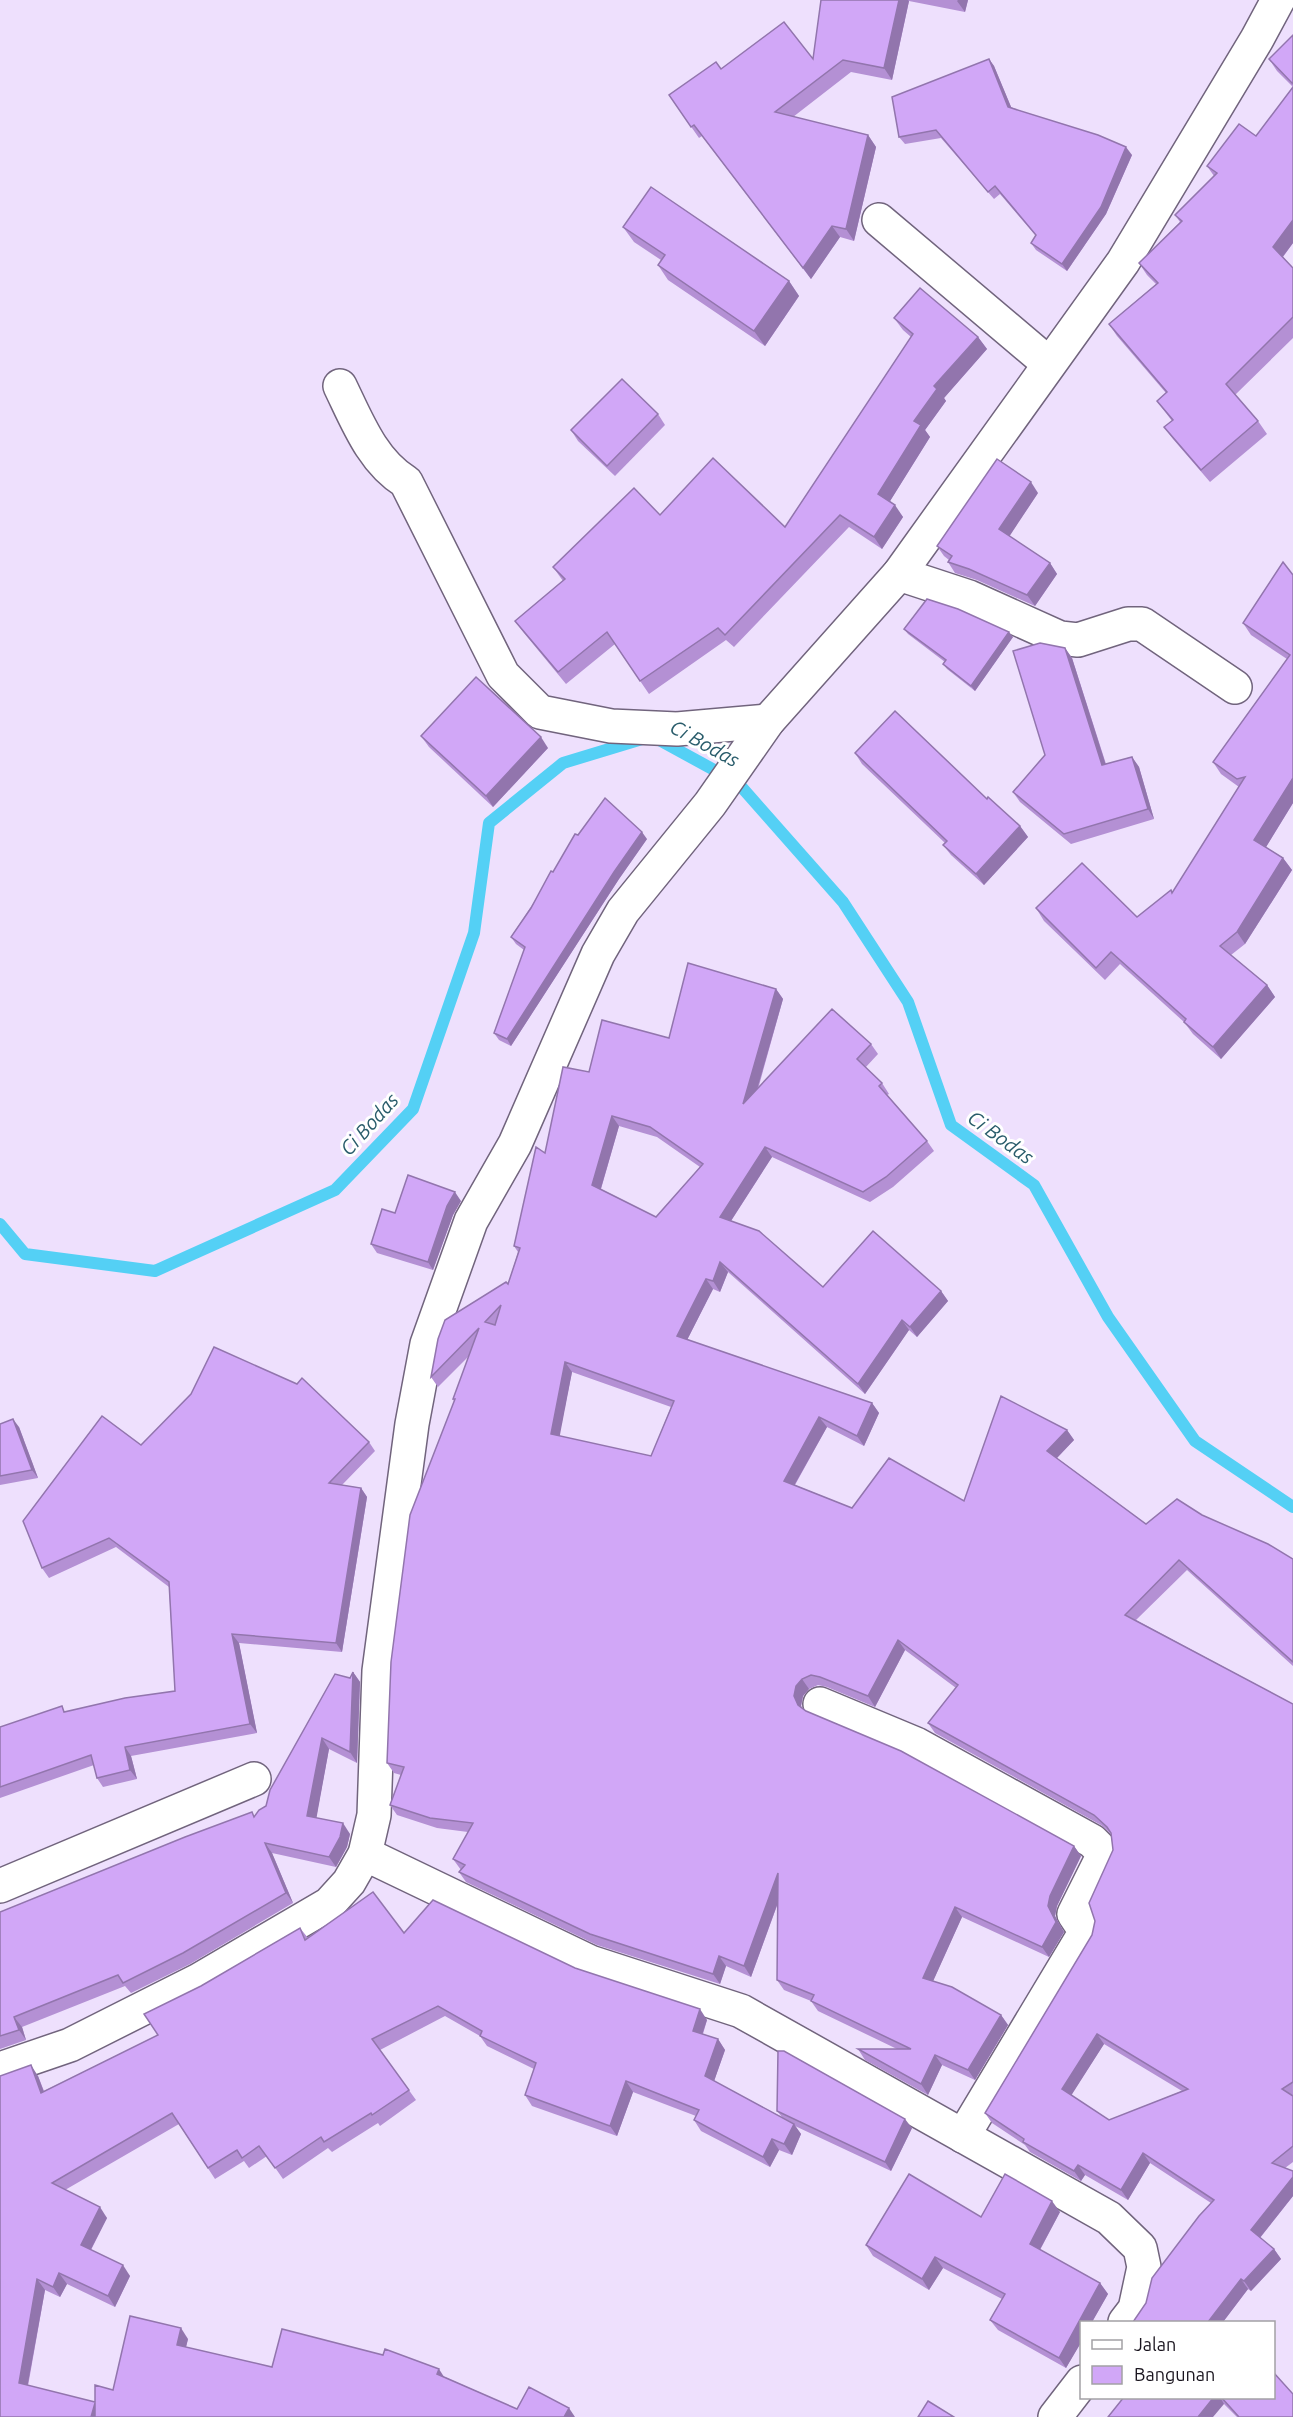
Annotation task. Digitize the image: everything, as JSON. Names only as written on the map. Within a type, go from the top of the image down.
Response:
[{"type":"street","points":[[0,2069],[70,2045],[199,1980],[329,1904],[349,1882],[365,1854],[374,1815],[379,1671],[412,1424],[428,1344],[471,1221],[515,1143],[598,954],[623,911],[710,804],[768,721],[899,574],[1048,363],[1123,262],[1278,0]]},
{"type":"street","points":[[879,220],[1048,363]]},
{"type":"street","points":[[340,386],[369,444],[391,473],[406,482],[503,675],[540,712],[610,726],[677,729],[768,721]]},
{"type":"street","points":[[899,574],[969,597],[1060,638],[1078,640],[1128,624],[1142,624],[1235,687]]},
{"type":"street","points":[[820,1704],[916,1744],[1092,1842],[1101,1850],[1101,1860],[1074,1914],[1084,1929],[1083,1936],[963,2136]]},
{"type":"street","points":[[0,1886],[254,1779]]},
{"type":"street","points":[[365,1854],[590,1962],[741,2011],[1109,2218],[1140,2248],[1144,2268],[1135,2309],[1126,2321]]},
{"type":"street","points":[[1055,2417],[1080,2385]]},
{"type":"building","points":[[821,0],[899,0],[884,68],[843,60],[775,112],[868,135],[846,229],[832,226],[803,268],[694,125],[691,127],[669,95],[716,62],[721,69],[784,22],[813,59]]},
{"type":"building","points":[[1293,35],[1293,84],[1269,59]]},
{"type":"building","points":[[989,59],[1008,107],[1098,135],[1126,147],[1101,207],[1062,264],[1031,243],[1036,235],[995,186],[988,192],[936,130],[899,137],[892,97]]},
{"type":"building","points":[[1293,87],[1293,220],[1273,247],[1293,268],[1293,317],[1226,384],[1258,421],[1201,470],[1164,427],[1173,420],[1157,401],[1167,392],[1109,324],[1158,283],[1139,263],[1182,221],[1175,215],[1217,173],[1207,166],[1239,124],[1256,136]]},
{"type":"building","points":[[651,187],[789,281],[754,331],[658,265],[665,255],[623,227]]},
{"type":"building","points":[[920,288],[978,337],[934,386],[937,389],[914,421],[921,425],[878,494],[895,505],[874,537],[840,515],[725,635],[718,628],[640,681],[607,632],[558,672],[515,621],[565,579],[553,567],[634,488],[660,515],[713,458],[785,527],[913,334],[894,318]]},
{"type":"building","points":[[622,379],[658,414],[607,466],[571,430]]},
{"type":"building","points":[[997,459],[1031,482],[999,529],[1050,563],[1027,595],[948,562],[952,556],[937,546]]},
{"type":"building","points":[[1283,562],[1293,575],[1293,778],[1254,840],[1283,858],[1237,932],[1220,946],[1267,985],[1213,1047],[1184,1022],[1186,1019],[1111,952],[1096,968],[1036,908],[1082,863],[1137,917],[1171,890],[1172,893],[1245,777],[1237,779],[1213,762],[1290,655],[1243,623]]},
{"type":"building","points":[[927,599],[958,609],[1009,632],[971,686],[943,664],[946,660],[904,629]]},
{"type":"building","points":[[1040,643],[1065,648],[1102,765],[1132,757],[1148,809],[1064,834],[1013,792],[1045,755],[1013,651]]},
{"type":"building","points":[[476,677],[541,737],[486,796],[421,736]]},
{"type":"building","points":[[895,711],[987,799],[988,797],[1020,826],[976,874],[943,845],[947,841],[855,753]]},
{"type":"building","points":[[605,798],[642,832],[507,1039],[494,1033],[525,947],[511,937],[575,834],[578,835]]},
{"type":"building","points":[[688,963],[776,989],[743,1104],[832,1009],[871,1044],[857,1059],[882,1083],[879,1086],[927,1141],[886,1177],[863,1192],[765,1147],[720,1217],[759,1231],[823,1287],[873,1231],[941,1291],[910,1327],[902,1320],[858,1384],[720,1262],[713,1281],[706,1279],[677,1336],[872,1403],[857,1436],[819,1417],[784,1481],[852,1508],[889,1458],[964,1501],[1001,1396],[1067,1430],[1047,1451],[1146,1524],[1177,1499],[1202,1515],[1268,1544],[1293,1559],[1293,1662],[1179,1560],[1125,1615],[1293,1704],[1293,2082],[1282,2089],[1293,2096],[1293,2146],[1272,2163],[1293,2171],[1293,2177],[1251,2230],[1274,2249],[1244,2281],[1241,2279],[1209,2321],[1134,2321],[1146,2303],[1152,2278],[1214,2200],[1143,2153],[1121,2190],[1078,2165],[1074,2171],[1023,2142],[1024,2139],[985,2113],[1092,1935],[1095,1921],[1089,1903],[1113,1850],[1111,1833],[1094,1815],[928,1723],[958,1685],[898,1640],[868,1696],[811,1675],[802,1679],[796,1686],[794,1696],[798,1705],[806,1711],[901,1751],[1074,1846],[1050,1896],[1048,1906],[1056,1922],[1042,1947],[955,1907],[923,1978],[952,1987],[1001,2015],[968,2070],[935,2055],[921,2084],[858,2049],[911,2049],[811,2001],[814,1995],[777,1980],[778,1873],[744,1966],[719,1956],[713,1974],[590,1934],[459,1872],[465,1865],[453,1859],[473,1823],[430,1818],[390,1805],[404,1767],[387,1763],[391,1662],[410,1515],[455,1399],[453,1399],[479,1328],[431,1377],[438,1339],[445,1320],[506,1282],[508,1284],[520,1248],[514,1246],[536,1147],[545,1153],[563,1067],[589,1072],[602,1020],[669,1038]],"holes":[[[612,1116],[650,1127],[703,1164],[656,1217],[592,1185]],[[501,1305],[495,1325],[485,1322]],[[565,1362],[674,1401],[651,1456],[551,1434]],[[1097,2034],[1188,2089],[1109,2120],[1062,2089]]]},
{"type":"building","points":[[408,1175],[455,1192],[447,1206],[428,1262],[371,1244],[382,1209],[395,1213]]},
{"type":"building","points":[[214,1347],[297,1384],[302,1378],[369,1442],[329,1483],[361,1488],[336,1643],[232,1634],[250,1724],[125,1747],[130,1770],[97,1778],[91,1755],[0,1787],[0,1727],[62,1706],[64,1712],[125,1698],[175,1691],[169,1582],[109,1538],[42,1568],[23,1521],[102,1416],[141,1445],[191,1394]]},
{"type":"building","points":[[13,1419],[32,1470],[0,1476],[0,1424]]},
{"type":"building","points":[[353,1672],[350,1752],[322,1738],[307,1816],[343,1823],[340,1837],[329,1857],[265,1843],[286,1893],[183,1953],[123,1983],[118,1975],[14,2017],[19,2030],[0,2036],[0,1912],[185,1837],[252,1812],[254,1817],[266,1806],[270,1790],[335,1674],[350,1678]]},
{"type":"building","points":[[373,1892],[404,1933],[433,1900],[575,1968],[700,2009],[693,2031],[718,2039],[705,2076],[794,2124],[784,2144],[772,2139],[763,2157],[694,2120],[699,2110],[626,2081],[610,2126],[525,2095],[536,2063],[480,2036],[482,2031],[438,2006],[372,2039],[409,2090],[372,2115],[371,2113],[324,2142],[321,2137],[275,2168],[259,2146],[242,2158],[237,2150],[208,2168],[172,2113],[52,2183],[100,2207],[81,2245],[123,2265],[108,2296],[59,2273],[53,2287],[37,2279],[19,2383],[95,2402],[95,2385],[113,2390],[130,2316],[181,2328],[177,2345],[272,2367],[282,2329],[383,2355],[385,2349],[439,2369],[437,2374],[517,2409],[529,2387],[569,2408],[564,2417],[95,2417],[95,2403],[91,2417],[0,2417],[0,2076],[31,2065],[41,2093],[158,2035],[144,2014],[201,1986],[300,1928],[305,1940]]},
{"type":"building","points":[[778,2051],[784,2051],[905,2119],[885,2162],[777,2111]]},
{"type":"building","points":[[909,2174],[981,2217],[1005,2174],[1052,2201],[1030,2244],[1100,2283],[1059,2358],[990,2320],[1005,2294],[935,2257],[922,2279],[866,2245]]},
{"type":"building","points":[[1275,2374],[1293,2394],[1293,2417],[1239,2417],[1223,2399],[1275,2399]]},
{"type":"building","points":[[1122,2399],[1212,2399],[1198,2417],[1108,2417]]},
{"type":"building","points":[[928,2401],[954,2417],[918,2417]]},
{"type":"waterway","name":"Ci Bodas","points":[[0,1224],[25,1254],[155,1271],[335,1190],[413,1109],[474,933],[489,823],[563,763],[652,736],[738,783],[843,902],[908,1002],[951,1125],[1034,1185],[1108,1317],[1195,1441],[1293,1507]]}]
